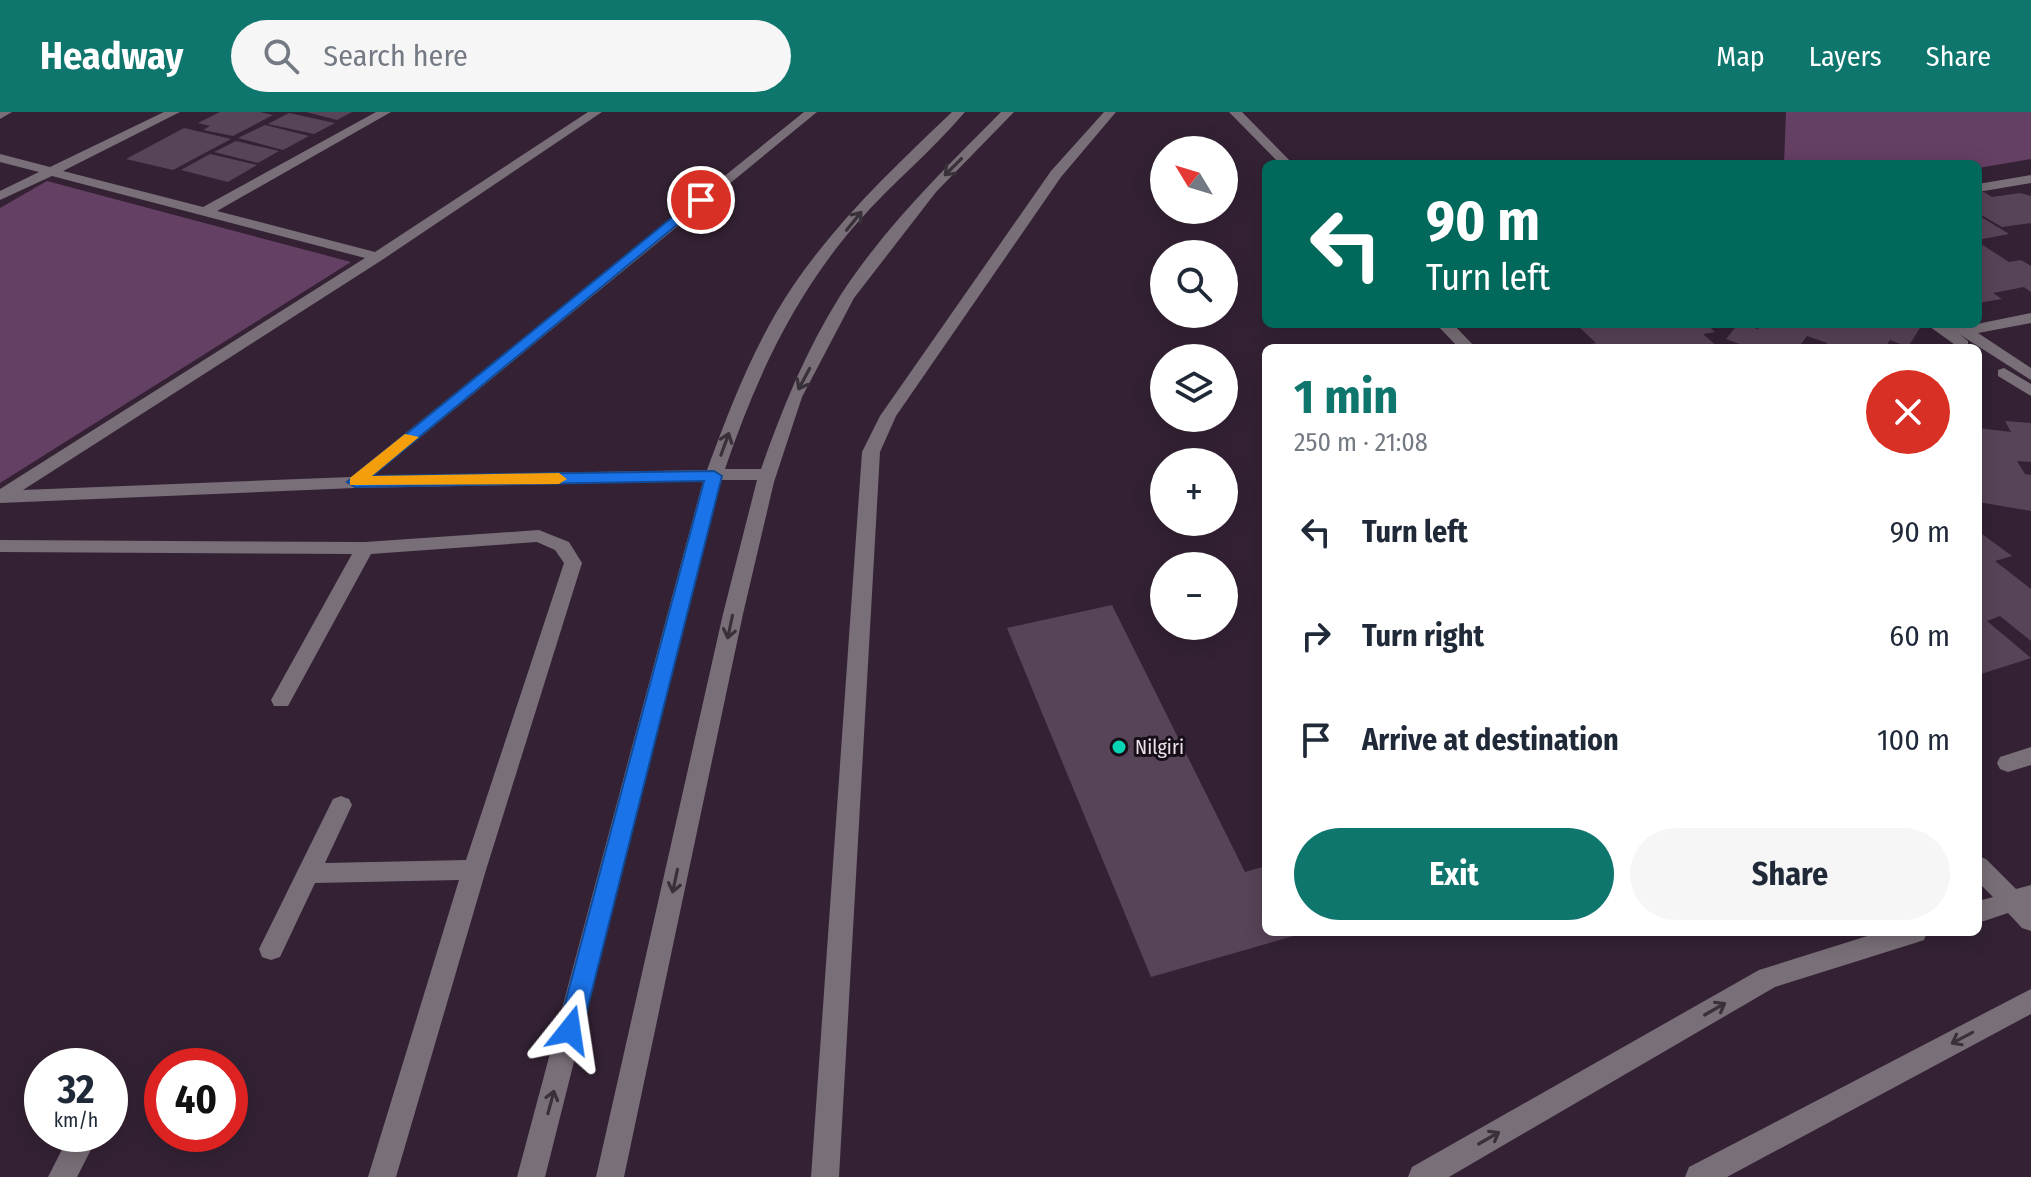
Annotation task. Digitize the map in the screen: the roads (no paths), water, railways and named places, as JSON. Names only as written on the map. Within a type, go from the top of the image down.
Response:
[{"type":"street","points":[[0,115],[6,112]]},
{"type":"street","points":[[0,196],[174,112]]},
{"type":"street","points":[[205,212],[385,112]]},
{"type":"street","points":[[0,497],[377,257],[596,112]]},
{"type":"street","points":[[355,482],[811,112]]},
{"type":"street","points":[[531,1177],[714,476],[744,392],[799,288],[887,180],[959,112]]},
{"type":"street","points":[[610,1177],[733,614],[768,474],[794,397],[847,297],[931,189],[1008,112]]},
{"type":"street","points":[[825,1177],[871,452],[888,416],[1056,174],[1110,112]]},
{"type":"street","points":[[1235,112],[1283,160]]},
{"type":"street","points":[[0,158],[377,257]]},
{"type":"street","points":[[1982,187],[2031,179]]},
{"type":"street","points":[[1982,325],[2031,318]]},
{"type":"street","points":[[1448,328],[1464,344]]},
{"type":"street","points":[[1940,328],[1962,344]]},
{"type":"street","points":[[1959,328],[2031,375]]},
{"type":"street","points":[[1982,358],[2031,391]]},
{"type":"street","points":[[0,497],[355,482],[768,474]]},
{"type":"street","points":[[0,546],[365,548],[539,536],[562,546],[573,563],[474,870],[382,1177]]},
{"type":"street","points":[[281,700],[365,548]]},
{"type":"street","points":[[2008,763],[2031,756]]},
{"type":"street","points":[[271,949],[341,805]]},
{"type":"street","points":[[1982,869],[2022,898],[2031,920]]},
{"type":"street","points":[[308,873],[474,870]]},
{"type":"street","points":[[1982,911],[2022,898]]},
{"type":"street","points":[[1422,1177],[1768,978],[1902,936]]},
{"type":"street","points":[[1699,1177],[2031,1001]]},
{"type":"street","points":[[62,1177],[75,1152]]},
{"type":"place","name":"Nilgiri","points":[[1119,747]]}]
